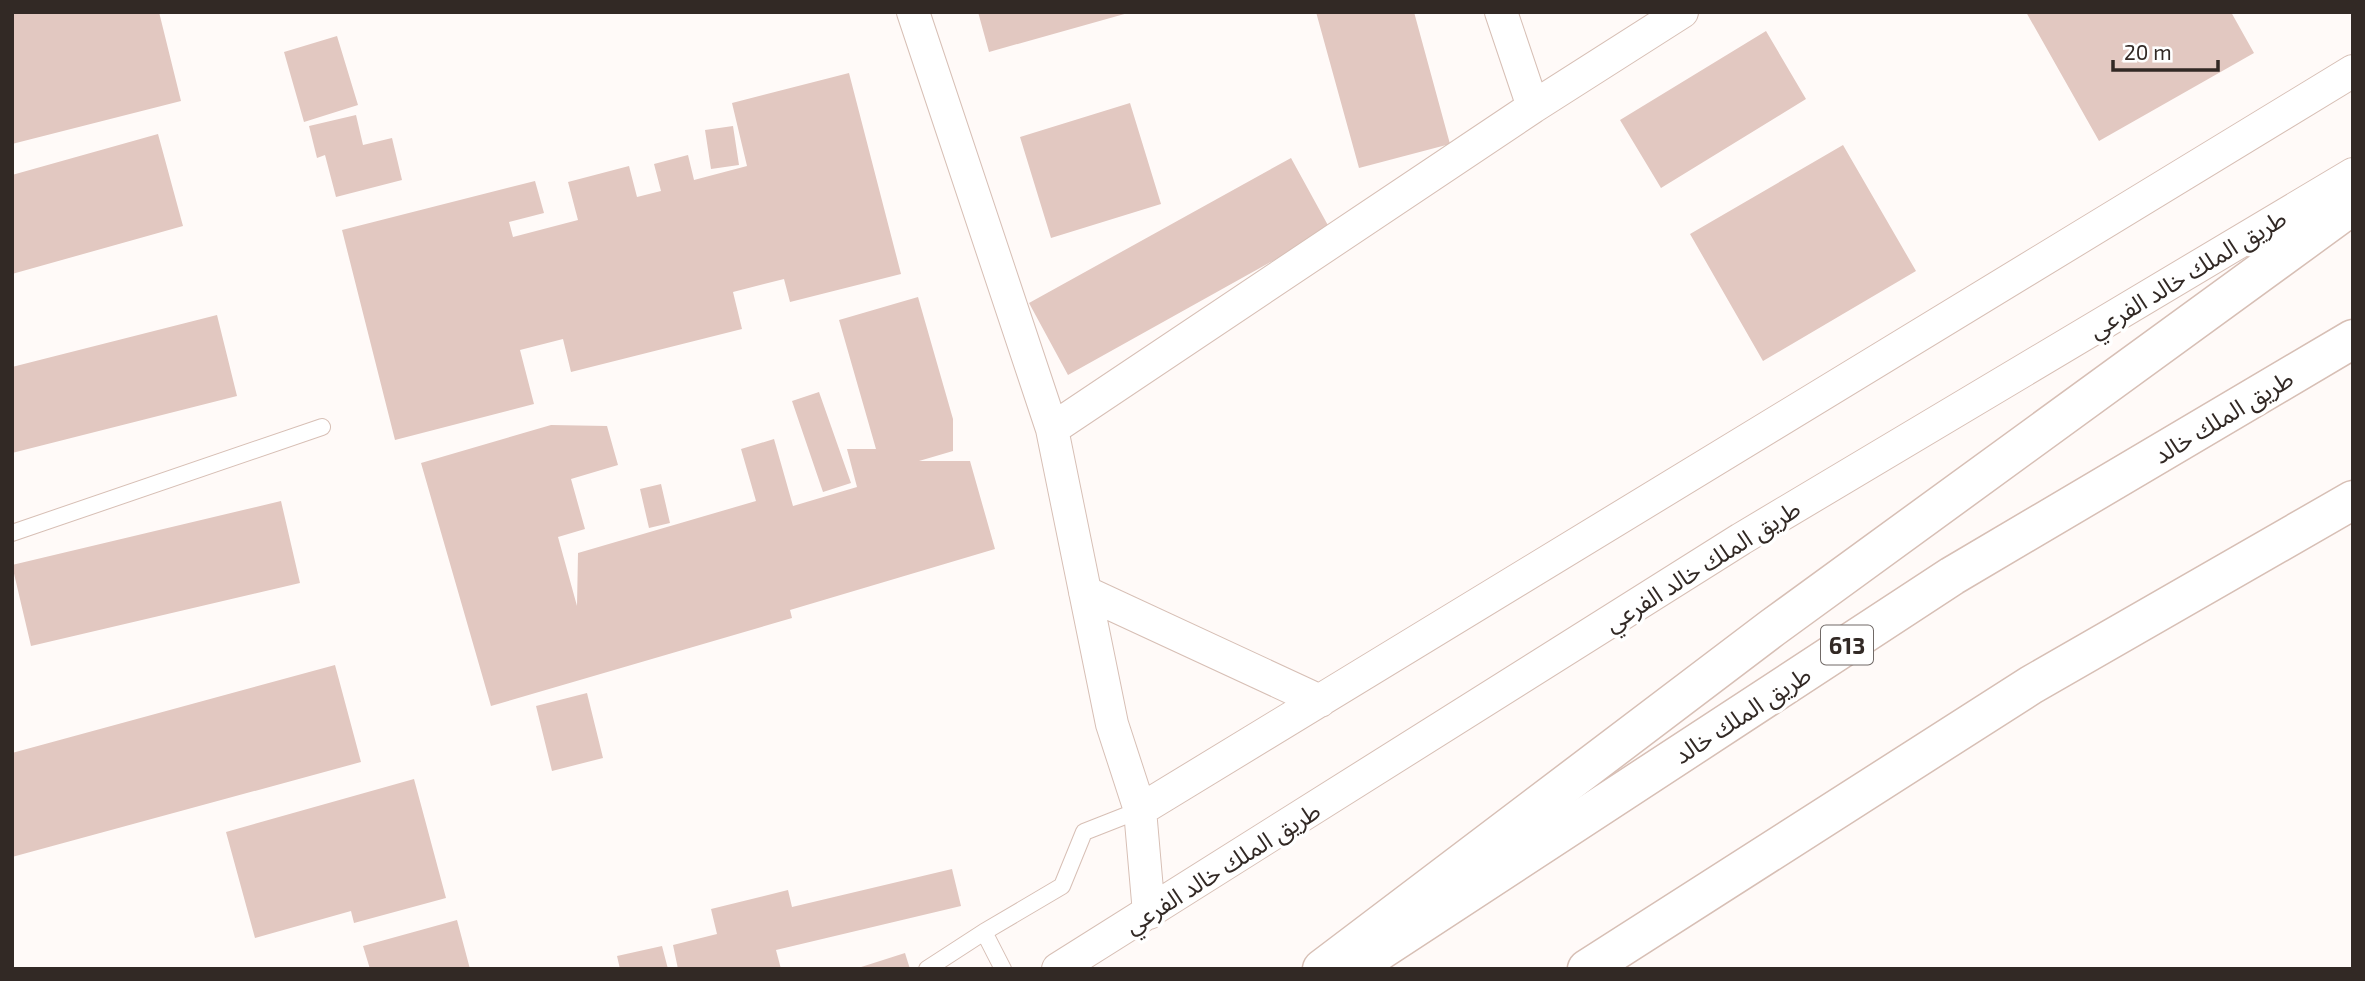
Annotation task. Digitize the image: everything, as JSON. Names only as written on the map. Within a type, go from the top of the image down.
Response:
[{"type":"main road","points":[[1322,969],[1772,628],[2353,205]]},
{"type":"main road","name":"طريق الملك خالد","points":[[1352,969],[1952,576],[2353,339]]},
{"type":"main road","points":[[1587,969],[2032,685],[2353,500]]},
{"type":"street","points":[[913,12],[1052,429],[1112,724],[1140,810],[1149,913]]},
{"type":"street","points":[[1501,12],[1533,107]]},
{"type":"street","points":[[1052,429],[1533,107],[1682,12]]},
{"type":"street","points":[[1140,810],[2353,71]]},
{"type":"street","name":"طريق الملك خالد الفرعي","points":[[1058,969],[1741,539],[2353,174]]},
{"type":"street","points":[[1085,592],[1320,701]]},
{"type":"lane","points":[[12,533],[322,427]]},
{"type":"lane","points":[[927,969],[1062,886],[1084,832],[1140,810]]},
{"type":"lane","points":[[984,932],[1003,969]]},
{"type":"building","points":[[12,12],[159,12],[181,101],[12,144]]},
{"type":"building","points":[[978,12],[1128,12],[1128,13],[989,52]]},
{"type":"building","points":[[1316,12],[1414,12],[1450,144],[1359,168]]},
{"type":"building","points":[[2026,12],[2231,12],[2254,53],[2099,141]]},
{"type":"building","points":[[1766,31],[1806,99],[1661,188],[1620,120]]},
{"type":"building","points":[[337,36],[358,105],[304,122],[284,52]]},
{"type":"building","points":[[849,73],[901,274],[790,302],[784,279],[733,292],[742,329],[571,372],[563,339],[520,350],[534,404],[395,440],[342,230],[535,181],[544,213],[509,222],[513,237],[578,220],[568,182],[629,166],[637,197],[661,191],[654,164],[688,155],[694,180],[747,166],[732,103]]},
{"type":"building","points":[[1130,103],[1161,204],[1051,238],[1020,137]]},
{"type":"building","points":[[356,115],[363,145],[392,138],[402,180],[336,197],[325,155],[317,158],[309,126]]},
{"type":"building","points":[[733,126],[739,165],[711,169],[705,130]]},
{"type":"building","points":[[158,134],[183,226],[12,274],[12,175]]},
{"type":"building","points":[[1843,145],[1916,271],[1763,361],[1690,234]]},
{"type":"building","points":[[1291,158],[1330,229],[1068,375],[1029,303]]},
{"type":"building","points":[[918,297],[953,419],[953,451],[919,461],[970,461],[995,549],[790,610],[792,618],[491,706],[421,463],[551,425],[607,426],[618,465],[571,479],[585,529],[558,537],[577,606],[578,553],[756,501],[741,449],[774,439],[793,506],[857,487],[847,449],[876,449],[839,320]]},
{"type":"building","points":[[217,315],[237,396],[12,453],[12,367]]},
{"type":"building","points":[[819,392],[851,483],[823,492],[792,401]]},
{"type":"building","points":[[661,484],[670,523],[649,528],[640,489]]},
{"type":"building","points":[[281,501],[300,583],[31,646],[12,565]]},
{"type":"building","points":[[335,665],[361,762],[12,857],[12,753]]},
{"type":"building","points":[[587,693],[603,758],[552,771],[536,706]]},
{"type":"building","points":[[414,779],[446,898],[354,923],[351,911],[255,938],[226,832]]},
{"type":"building","points":[[952,869],[961,906],[776,950],[781,969],[678,969],[673,945],[717,934],[711,909],[788,890],[792,907]]},
{"type":"building","points":[[457,920],[470,969],[370,969],[363,946]]},
{"type":"building","points":[[662,946],[668,969],[620,969],[617,956]]},
{"type":"building","points":[[905,953],[910,969],[858,969],[858,968]]}]
